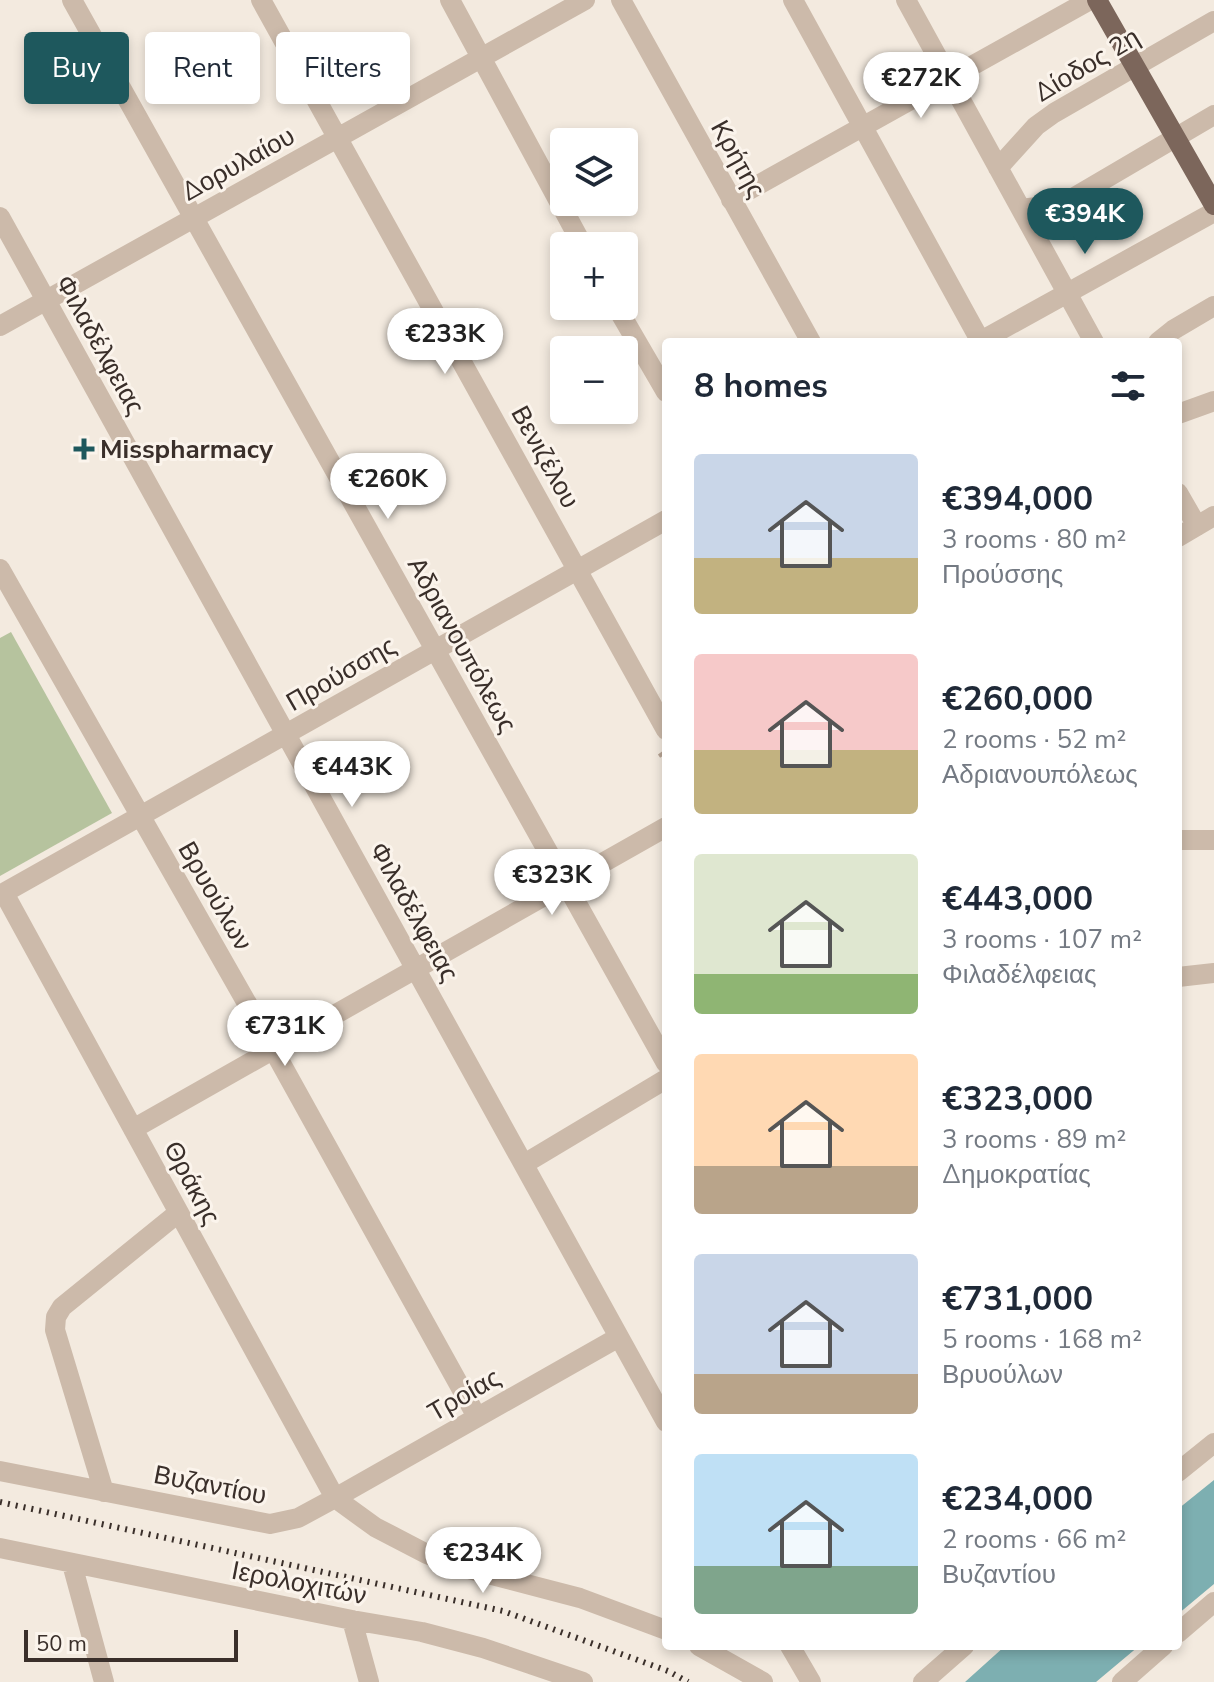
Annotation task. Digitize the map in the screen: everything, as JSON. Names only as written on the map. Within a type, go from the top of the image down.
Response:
[{"type":"main road","points":[[1097,0],[1214,205]]},
{"type":"street","name":"Αδριανουπόλεως","points":[[72,0],[662,1056]]},
{"type":"street","name":"Βενιζέλου","points":[[261,0],[662,723]]},
{"type":"street","points":[[450,0],[575,232]]},
{"type":"street","name":"Δορυλαίου","points":[[0,326],[585,0]]},
{"type":"street","name":"Κρήτης","points":[[621,0],[809,338]]},
{"type":"street","points":[[793,0],[978,338]]},
{"type":"street","points":[[731,200],[1090,0]]},
{"type":"street","points":[[909,1],[1092,338]]},
{"type":"street","name":"Δίοδος 2η","points":[[998,168],[1036,126],[1054,113],[1214,21]]},
{"type":"street","points":[[1021,209],[1061,204],[1214,115]]},
{"type":"street","points":[[987,338],[1214,212]]},
{"type":"street","name":"Φιλαδέλφειας","points":[[0,217],[662,1415]]},
{"type":"street","points":[[1163,338],[1214,306]]},
{"type":"street","points":[[624,320],[662,385]]},
{"type":"street","points":[[1182,413],[1214,401]]},
{"type":"street","points":[[1182,497],[1205,521],[1182,535]]},
{"type":"street","name":"Προύσσης","points":[[2,894],[662,522]]},
{"type":"street","name":"Βρυούλων","points":[[0,569],[8,601],[140,816],[477,1417]]},
{"type":"street","points":[[133,1129],[662,829]]},
{"type":"street","points":[[1182,840],[1214,840]]},
{"type":"street","name":"Θράκης","points":[[2,894],[335,1498]]},
{"type":"street","points":[[1182,977],[1214,973]]},
{"type":"street","points":[[524,1164],[662,1081]]},
{"type":"street","points":[[104,1492],[55,1330],[56,1317],[62,1307],[178,1213]]},
{"type":"street","name":"Τροίας","points":[[335,1498],[619,1337]]},
{"type":"street","points":[[1182,1469],[1214,1443]]},
{"type":"street","name":"Βυζαντίου","points":[[0,1471],[270,1524],[298,1518],[335,1498]]},
{"type":"street","points":[[335,1498],[375,1527],[427,1554],[465,1568],[580,1598],[662,1629]]},
{"type":"street","name":"Ιερολοχιτών","points":[[0,1548],[422,1632],[532,1672],[583,1682]]},
{"type":"street","points":[[72,1564],[104,1682]]},
{"type":"street","points":[[1182,1630],[1214,1602]]},
{"type":"street","points":[[352,1620],[369,1682]]},
{"type":"street","points":[[706,1650],[763,1682]]},
{"type":"street","points":[[923,1682],[959,1650]]},
{"type":"street","points":[[1122,1682],[1158,1650]]},
{"type":"street","points":[[797,1651],[811,1682]]},
{"type":"green space","points":[[11,632],[112,813],[0,876],[0,638]]},
{"type":"water","points":[[1214,1480],[1214,1584],[1182,1611],[1182,1506]]},
{"type":"water","points":[[1001,1650],[1134,1650],[1096,1682],[965,1682]]},
{"type":"railway","points":[[0,1502],[503,1611],[668,1671],[688,1682]]},
{"type":"place","name":"Misspharmacy","points":[[84,449]]}]
